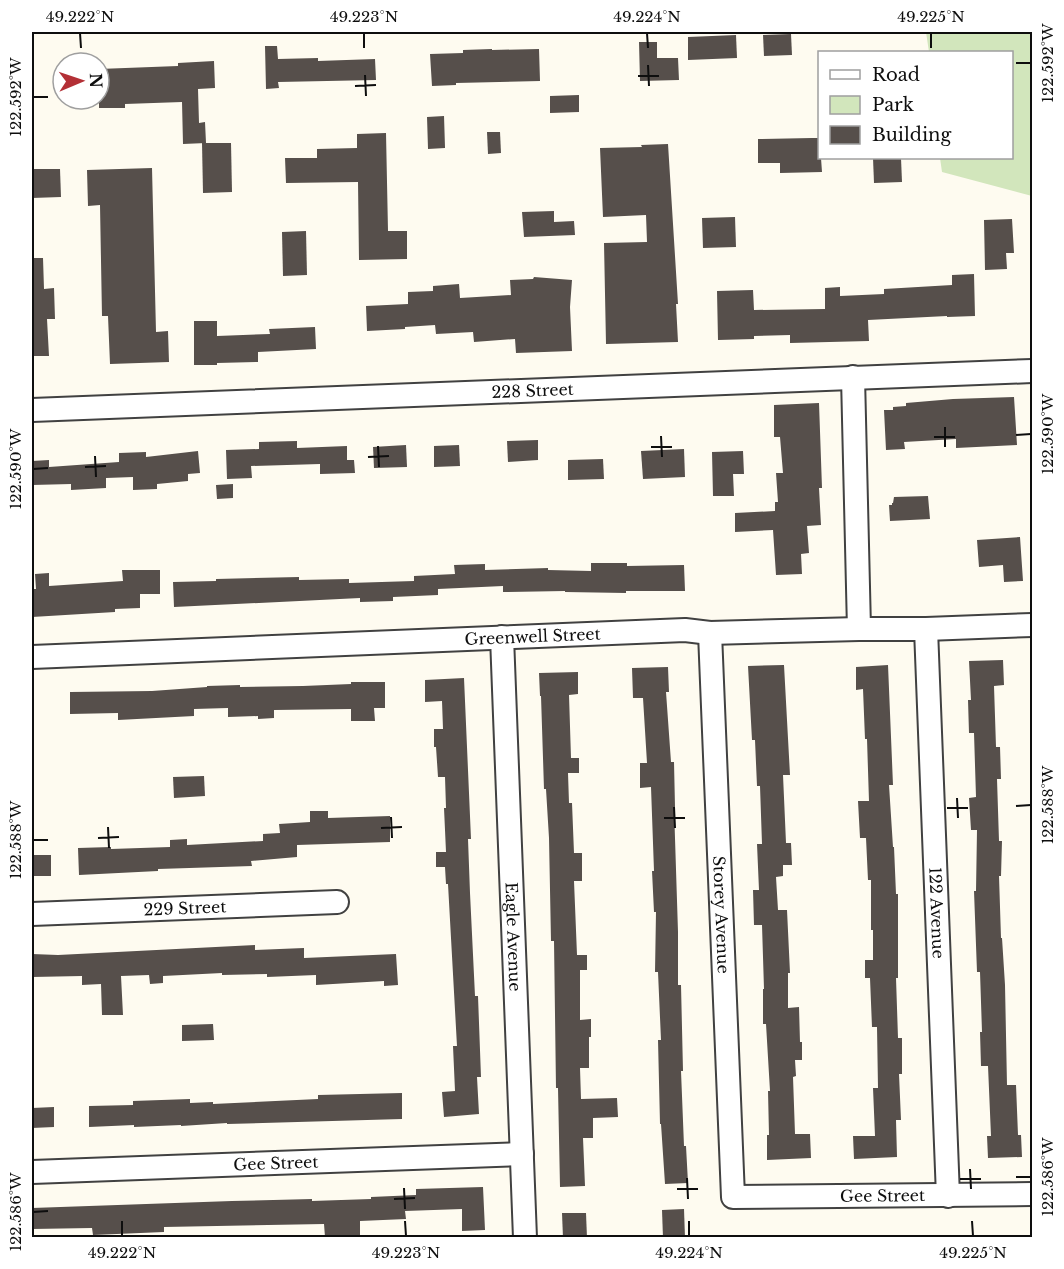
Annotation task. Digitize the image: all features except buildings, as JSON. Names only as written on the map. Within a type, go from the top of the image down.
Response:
[{"type":"street","name":"228 Street","points":[[32,410],[1032,371]]},
{"type":"street","points":[[854,377],[859,628]]},
{"type":"street","name":"Greenwell Street","points":[[32,657],[684,630],[710,633],[1032,625]]},
{"type":"street","name":"122 Avenue","points":[[926,629],[948,1196]]},
{"type":"street","name":"Storey Avenue","points":[[710,633],[733,1197]]},
{"type":"street","name":"Eagle Avenue","points":[[502,637],[525,1238]]},
{"type":"street","name":"229 Street","points":[[32,914],[337,902]]},
{"type":"street","name":"Gee Street","points":[[32,1172],[522,1154]]},
{"type":"street","name":"Gee Street","points":[[733,1197],[1032,1194]]},
{"type":"green space","points":[[926,32],[1032,32],[1032,196],[942,172],[940,159],[1013,159],[1013,51],[929,51]]}]
